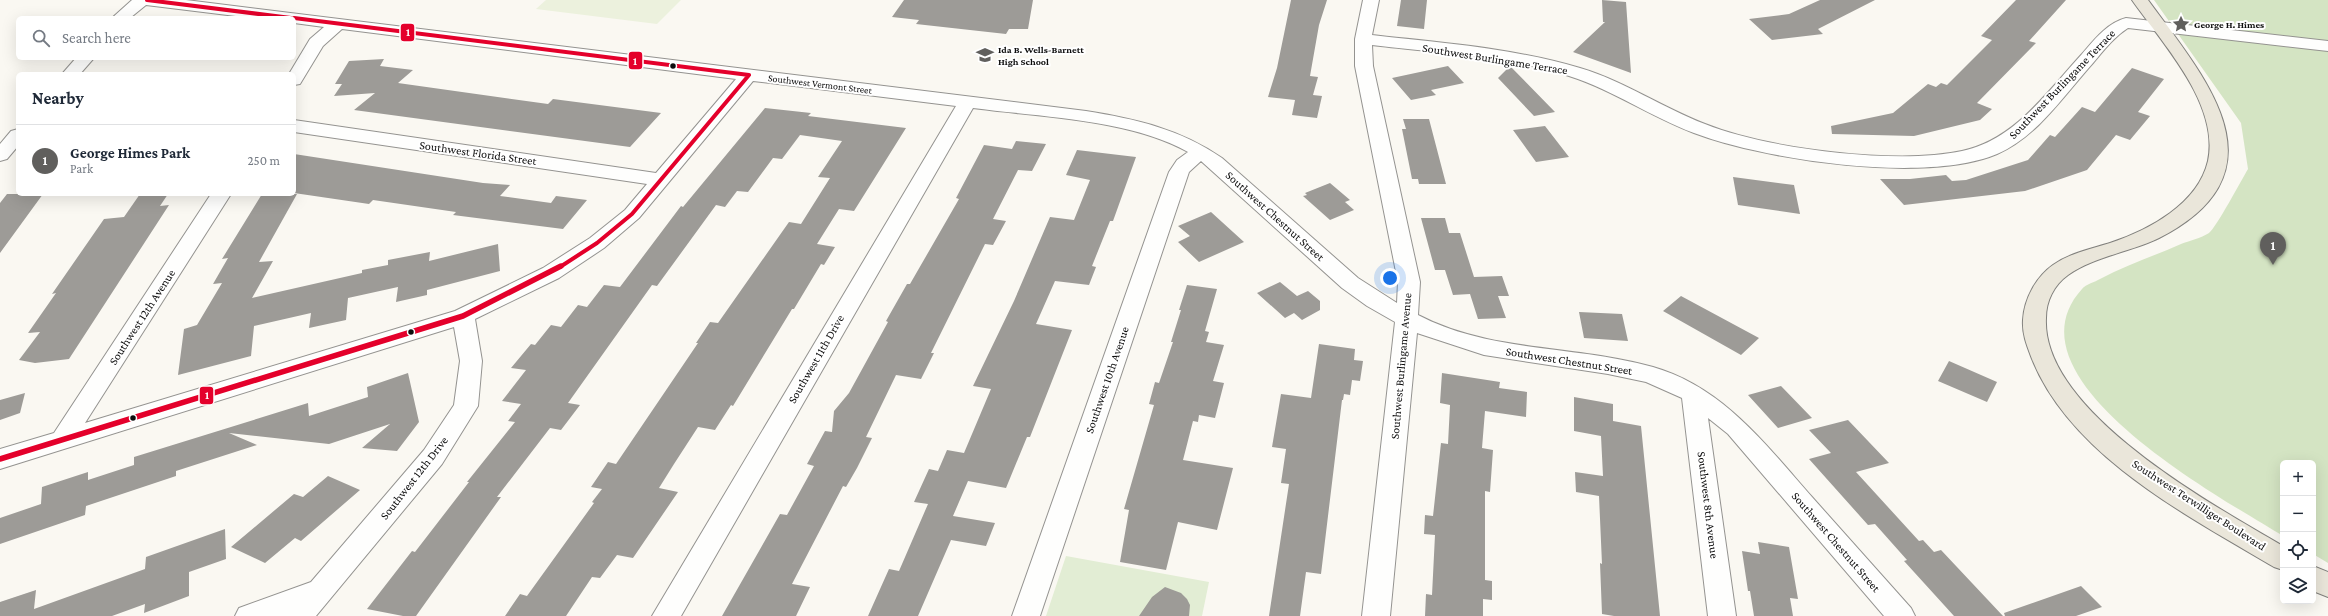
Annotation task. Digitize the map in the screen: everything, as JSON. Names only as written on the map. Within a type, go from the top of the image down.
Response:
[{"type":"main road","name":"Southwest Terwilliger Boulevard","points":[[2140,0],[2196,79],[2213,113],[2218,141],[2218,160],[2210,181],[2201,195],[2164,226],[2125,245],[2082,259],[2053,276],[2041,291],[2038,300],[2034,324],[2035,334],[2039,348],[2052,377],[2080,414],[2104,440],[2169,488],[2280,557]]},
{"type":"main road","points":[[2316,579],[2328,586]]},
{"type":"street","points":[[122,16],[142,0]]},
{"type":"street","name":"Southwest Vermont Street","points":[[147,0],[281,16]]},
{"type":"street","name":"Southwest Burlingame Avenue","points":[[1371,0],[1363,39],[1364,66],[1409,282],[1376,616]]},
{"type":"street","name":"Southwest Vermont Street","points":[[296,18],[1086,117],[1133,124],[1163,132],[1201,152]]},
{"type":"street","points":[[296,77],[320,39],[339,23]]},
{"type":"street","name":"Southwest Burlingame Terrace","points":[[1363,39],[1557,67],[1608,84],[1698,128],[1756,145],[1823,156],[1893,160],[1936,160],[1973,156],[2008,141],[2024,127],[2094,50],[2124,23],[2158,27]]},
{"type":"street","points":[[2158,27],[2328,46]]},
{"type":"street","points":[[73,72],[83,60]]},
{"type":"street","points":[[0,459],[463,316],[551,273],[596,243],[632,214],[749,75]]},
{"type":"street","name":"Southwest 11th Drive","points":[[666,616],[967,103]]},
{"type":"street","name":"Southwest Florida Street","points":[[296,126],[662,180]]},
{"type":"street","points":[[0,155],[16,136]]},
{"type":"street","name":"Southwest Chestnut Street","points":[[1201,152],[1350,283],[1375,301],[1406,318],[1443,335],[1484,347],[1608,366],[1651,375],[1693,393],[1737,428],[1901,616]]},
{"type":"street","name":"Southwest 10th Avenue","points":[[1026,616],[1179,172],[1184,164],[1201,152]]},
{"type":"street","name":"Southwest 12th Avenue","points":[[62,440],[220,196]]},
{"type":"street","name":"Southwest 12th Drive","points":[[299,616],[390,510],[433,457],[466,406],[471,361],[463,316]]},
{"type":"street","name":"Southwest 8th Avenue","points":[[1693,393],[1722,616]]},
{"type":"street","points":[[249,616],[319,591]]},
{"type":"green space","points":[[546,0],[681,0],[657,24],[536,9]]},
{"type":"green space","points":[[2154,0],[2328,0],[2328,563],[2316,556],[2316,460],[2280,460],[2280,534],[2215,494],[2172,465],[2130,432],[2094,397],[2071,360],[2065,324],[2084,287],[2120,269],[2209,233],[2212,229],[2223,213],[2248,169],[2241,123]]},
{"type":"green space","points":[[1066,556],[1209,582],[1202,616],[1046,616]]},
{"type":"building","points":[[904,0],[1033,0],[1028,29],[1009,29],[1006,34],[916,24],[919,20],[892,17]]},
{"type":"building","points":[[1291,0],[1327,0],[1319,25],[1310,76],[1318,77],[1313,95],[1322,96],[1317,118],[1292,115],[1295,100],[1268,97],[1277,68]]},
{"type":"building","points":[[1401,0],[1427,0],[1424,29],[1397,26]]},
{"type":"building","points":[[1602,0],[1626,2],[1631,73],[1573,52],[1605,22],[1603,22]]},
{"type":"building","points":[[1820,0],[1875,0],[1818,29],[1823,34],[1772,40],[1749,19],[1789,14]]},
{"type":"building","points":[[2016,0],[2066,0],[2029,41],[2036,43],[1977,103],[1992,109],[1980,120],[1914,136],[1832,134],[1831,126],[1893,113],[1928,84],[1936,87],[1941,83],[1947,85],[1992,40],[1981,36]]},
{"type":"building","points":[[384,59],[380,66],[413,70],[398,83],[548,104],[553,99],[661,113],[630,147],[354,110],[375,93],[334,96],[342,84],[335,84],[349,61]]},
{"type":"building","points":[[1448,66],[1464,83],[1431,90],[1436,95],[1411,100],[1392,78]]},
{"type":"building","points":[[1510,66],[1555,112],[1534,116],[1498,78]]},
{"type":"building","points":[[2132,68],[2164,79],[2138,112],[2150,116],[2130,140],[2116,135],[2087,170],[2025,191],[1904,205],[1880,179],[1910,179],[1946,175],[1952,181],[1966,180],[2028,160],[2050,135],[2055,137],[2082,107],[2095,112]]},
{"type":"building","points":[[765,108],[811,113],[808,116],[906,128],[854,211],[839,209],[817,244],[835,247],[824,265],[821,264],[794,309],[792,309],[733,406],[731,405],[715,430],[698,427],[674,464],[659,488],[678,492],[633,558],[617,555],[600,578],[592,577],[566,616],[505,616],[520,594],[527,596],[594,503],[592,502],[602,489],[591,487],[608,462],[616,464],[698,343],[696,343],[710,322],[718,323],[789,222],[801,224],[830,178],[818,177],[842,141],[800,135],[782,159],[773,158],[748,192],[737,191],[725,207],[716,205],[657,286],[652,285],[568,403],[580,405],[561,430],[550,428],[497,497],[501,497],[416,616],[403,616],[367,609],[412,551],[415,552],[469,482],[467,482],[515,422],[508,421],[521,404],[502,401],[526,370],[511,368],[531,344],[535,345],[551,325],[561,327],[578,305],[587,307],[604,285],[620,287],[681,206],[683,207]]},
{"type":"building","points":[[1403,119],[1429,119],[1446,184],[1419,184],[1418,179],[1412,179],[1402,129],[1406,129]]},
{"type":"building","points":[[1545,126],[1569,157],[1536,162],[1513,130]]},
{"type":"building","points":[[1016,141],[1046,144],[1032,171],[1018,170],[993,219],[1006,221],[993,245],[985,244],[931,353],[934,353],[921,379],[896,375],[866,437],[872,438],[846,487],[843,486],[792,584],[810,587],[796,616],[722,616],[780,514],[787,515],[814,466],[807,464],[825,431],[832,432],[834,411],[849,393],[888,322],[886,321],[907,284],[910,284],[959,199],[956,198],[984,145],[1012,149]]},
{"type":"building","points":[[1077,150],[1136,157],[1113,221],[1110,221],[1092,266],[1096,267],[1089,285],[1055,281],[1036,324],[1072,330],[1030,437],[1027,437],[1006,488],[968,481],[953,516],[995,523],[986,546],[951,540],[918,616],[868,616],[889,569],[899,571],[928,504],[914,502],[929,469],[938,471],[947,450],[964,453],[991,389],[973,386],[1014,301],[1050,217],[1074,220],[1090,180],[1066,175]]},
{"type":"building","points":[[296,154],[483,183],[510,185],[500,196],[551,203],[556,196],[587,200],[563,229],[453,215],[456,212],[373,200],[369,204],[296,193]]},
{"type":"building","points":[[1733,177],[1794,185],[1800,214],[1738,205]]},
{"type":"building","points":[[1330,183],[1350,200],[1345,202],[1354,210],[1330,220],[1303,196],[1307,195],[1305,193]]},
{"type":"building","points":[[7,194],[16,194],[16,196],[42,196],[0,253],[0,203]]},
{"type":"building","points":[[139,196],[167,196],[160,206],[169,205],[69,359],[35,363],[19,360],[40,332],[28,333],[56,293],[52,294],[104,219],[124,217]]},
{"type":"building","points":[[261,196],[296,196],[259,262],[273,261],[252,298],[362,273],[362,270],[388,265],[388,260],[430,252],[429,261],[498,244],[500,271],[427,290],[427,295],[396,302],[398,287],[348,298],[346,320],[309,328],[311,313],[254,326],[251,356],[178,375],[184,329],[197,325],[222,283],[213,284],[228,258],[222,259]]},
{"type":"building","points":[[1211,212],[1244,242],[1199,262],[1178,242],[1190,236],[1178,226]]},
{"type":"building","points":[[1421,218],[1445,218],[1449,233],[1460,233],[1474,277],[1502,276],[1509,296],[1498,296],[1506,318],[1478,319],[1470,294],[1453,295],[1445,270],[1435,270]]},
{"type":"building","points":[[1280,282],[1297,296],[1308,291],[1320,301],[1320,310],[1302,320],[1294,313],[1285,318],[1257,293]]},
{"type":"building","points":[[1187,285],[1217,289],[1205,331],[1209,332],[1206,342],[1224,345],[1213,381],[1224,383],[1215,418],[1199,415],[1198,422],[1193,421],[1183,460],[1233,468],[1217,530],[1178,522],[1166,570],[1120,562],[1129,510],[1124,509],[1154,405],[1149,404],[1155,382],[1159,383],[1173,342],[1171,342]]},
{"type":"building","points":[[1681,296],[1759,338],[1741,355],[1663,311]]},
{"type":"building","points":[[1579,312],[1622,314],[1628,341],[1584,338]]},
{"type":"building","points":[[1319,344],[1355,349],[1354,360],[1363,361],[1360,381],[1352,380],[1350,395],[1344,394],[1342,400],[1321,574],[1306,572],[1300,616],[1269,616],[1289,484],[1281,483],[1286,449],[1272,447],[1281,394],[1311,398]]},
{"type":"building","points":[[1949,361],[1997,382],[1987,402],[1938,381]]},
{"type":"building","points":[[408,373],[419,422],[397,451],[362,448],[390,424],[329,444],[229,433],[257,445],[176,471],[176,476],[86,506],[85,515],[0,544],[0,518],[41,504],[42,487],[88,472],[88,480],[134,465],[134,457],[308,403],[309,416],[368,397],[367,387]]},
{"type":"building","points":[[1442,373],[1500,382],[1499,388],[1527,392],[1526,417],[1485,411],[1482,448],[1493,450],[1490,492],[1485,491],[1485,580],[1492,581],[1492,600],[1483,599],[1483,616],[1425,616],[1426,594],[1432,595],[1435,535],[1424,534],[1425,515],[1433,516],[1441,443],[1448,444],[1450,405],[1440,403]]},
{"type":"building","points":[[1781,386],[1812,418],[1778,428],[1748,395]]},
{"type":"building","points":[[25,393],[20,413],[0,420],[0,400]]},
{"type":"building","points":[[1574,397],[1613,404],[1613,421],[1641,426],[1660,616],[1614,616],[1602,614],[1600,563],[1602,564],[1599,496],[1576,492],[1575,472],[1603,476],[1601,436],[1574,431]]},
{"type":"building","points":[[1848,420],[1889,463],[1856,472],[1919,541],[1923,540],[1934,552],[1941,550],[2003,616],[1954,616],[1904,561],[1907,560],[1875,524],[1868,525],[1809,459],[1831,453],[1809,430]]},
{"type":"building","points":[[328,476],[360,490],[301,541],[295,538],[265,563],[231,547],[294,494],[303,497]]},
{"type":"building","points":[[225,529],[226,559],[189,572],[189,596],[144,613],[145,604],[112,616],[0,616],[0,602],[36,590],[34,609],[145,569],[146,557]]},
{"type":"building","points":[[1758,542],[1789,547],[1798,599],[1790,598],[1793,616],[1754,616],[1750,591],[1748,591],[1742,551],[1760,554]]},
{"type":"building","points":[[2081,586],[2102,607],[2076,616],[2005,616],[2004,613]]},
{"type":"building","points":[[1165,587],[1181,593],[1187,599],[1190,605],[1189,616],[1139,616],[1152,597]]},
{"type":"transit line","name":"1","points":[[147,0],[275,16]]},
{"type":"transit line","name":"1","points":[[296,18],[749,75]]},
{"type":"transit line","name":"1","points":[[0,459],[463,316],[551,273],[597,243],[632,214],[749,75]]},
{"type":"place","name":"George H. Himes","points":[[2181,24]]},
{"type":"place","name":"Ida B. Wells-Barnett High School","points":[[985,55]]},
{"type":"place","name":"George Himes Park","points":[[2273,265]]}]
